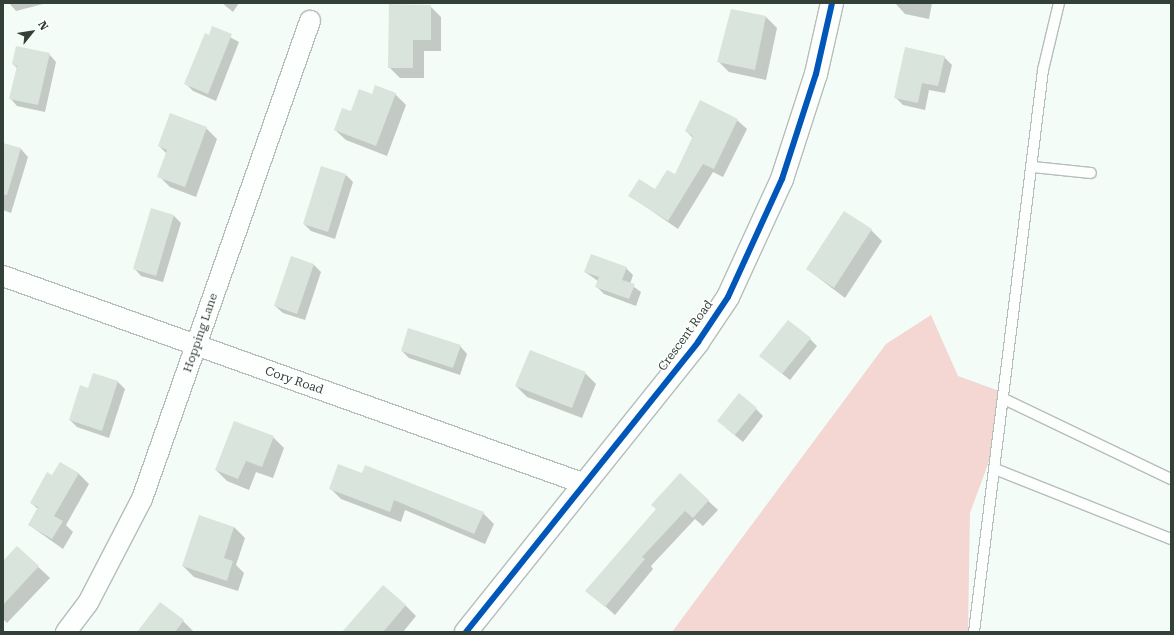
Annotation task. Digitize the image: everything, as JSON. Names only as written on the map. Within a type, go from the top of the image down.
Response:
[{"type":"street","name":"Crescent Road","points":[[466,632],[698,342],[728,297],[784,172],[816,74],[832,3]]},
{"type":"street","name":"Hopping Lane","points":[[66,632],[88,603],[120,548],[142,499],[310,21]]},
{"type":"street","name":"Cory Road","points":[[3,276],[196,347],[585,484]]},
{"type":"lane","points":[[974,632],[1033,168],[1043,70],[1059,3]]},
{"type":"lane","points":[[1033,168],[1090,173]]},
{"type":"lane","points":[[1004,399],[1171,479]]},
{"type":"lane","points":[[995,469],[1171,539]]},
{"type":"shaded area","points":[[931,315],[958,376],[1013,396],[970,513],[968,632],[672,632],[886,344]]},
{"type":"building","points":[[389,4],[431,5],[431,40],[413,40],[413,68],[388,68]]},
{"type":"building","points":[[731,9],[766,16],[755,70],[717,62]]},
{"type":"building","points":[[212,26],[232,34],[208,94],[184,84],[205,33],[209,35]]},
{"type":"building","points":[[16,46],[50,53],[38,105],[9,99],[17,66],[12,64]]},
{"type":"building","points":[[905,47],[945,56],[938,86],[922,83],[918,103],[894,98]]},
{"type":"building","points":[[375,85],[396,93],[376,146],[334,130],[342,108],[351,111],[359,89],[372,94]]},
{"type":"building","points":[[700,100],[738,119],[714,169],[703,164],[668,221],[628,196],[639,179],[655,189],[667,170],[675,174],[693,136],[685,131]]},
{"type":"building","points":[[170,113],[207,127],[185,187],[157,177],[167,150],[158,146]]},
{"type":"building","points":[[3,143],[21,148],[7,195],[3,195]]},
{"type":"building","points":[[321,166],[346,174],[328,232],[303,224]]},
{"type":"building","points":[[151,208],[174,215],[156,276],[133,269]]},
{"type":"building","points":[[844,211],[872,229],[834,288],[806,269]]},
{"type":"building","points":[[591,254],[627,267],[622,280],[635,284],[629,299],[595,287],[599,277],[584,272]]},
{"type":"building","points":[[291,256],[314,264],[297,314],[274,306]]},
{"type":"building","points":[[788,320],[811,338],[782,374],[759,356]]},
{"type":"building","points":[[408,328],[461,345],[453,368],[401,351]]},
{"type":"building","points":[[530,350],[586,372],[572,408],[515,386]]},
{"type":"building","points":[[93,373],[118,381],[102,431],[69,420],[80,385],[88,388]]},
{"type":"building","points":[[739,393],[757,408],[735,435],[717,421]]},
{"type":"building","points":[[234,421],[274,436],[262,467],[246,461],[238,479],[215,470]]},
{"type":"building","points":[[60,462],[79,473],[54,516],[63,521],[52,539],[28,525],[38,507],[30,503],[47,472],[52,475]]},
{"type":"building","points":[[338,464],[362,473],[365,465],[484,512],[474,534],[394,500],[390,512],[329,489]]},
{"type":"building","points":[[680,473],[709,500],[693,518],[685,511],[642,557],[645,559],[605,607],[585,591],[656,509],[651,505]]},
{"type":"building","points":[[199,515],[234,527],[224,558],[233,561],[227,581],[182,566]]},
{"type":"building","points":[[17,546],[39,566],[3,605],[3,561]]},
{"type":"building","points":[[383,585],[406,605],[383,632],[342,632]]},
{"type":"building","points":[[160,602],[184,620],[175,632],[137,632]]},
{"type":"cycle path","points":[[466,632],[698,342],[728,297],[782,179],[816,74],[832,3]]}]
